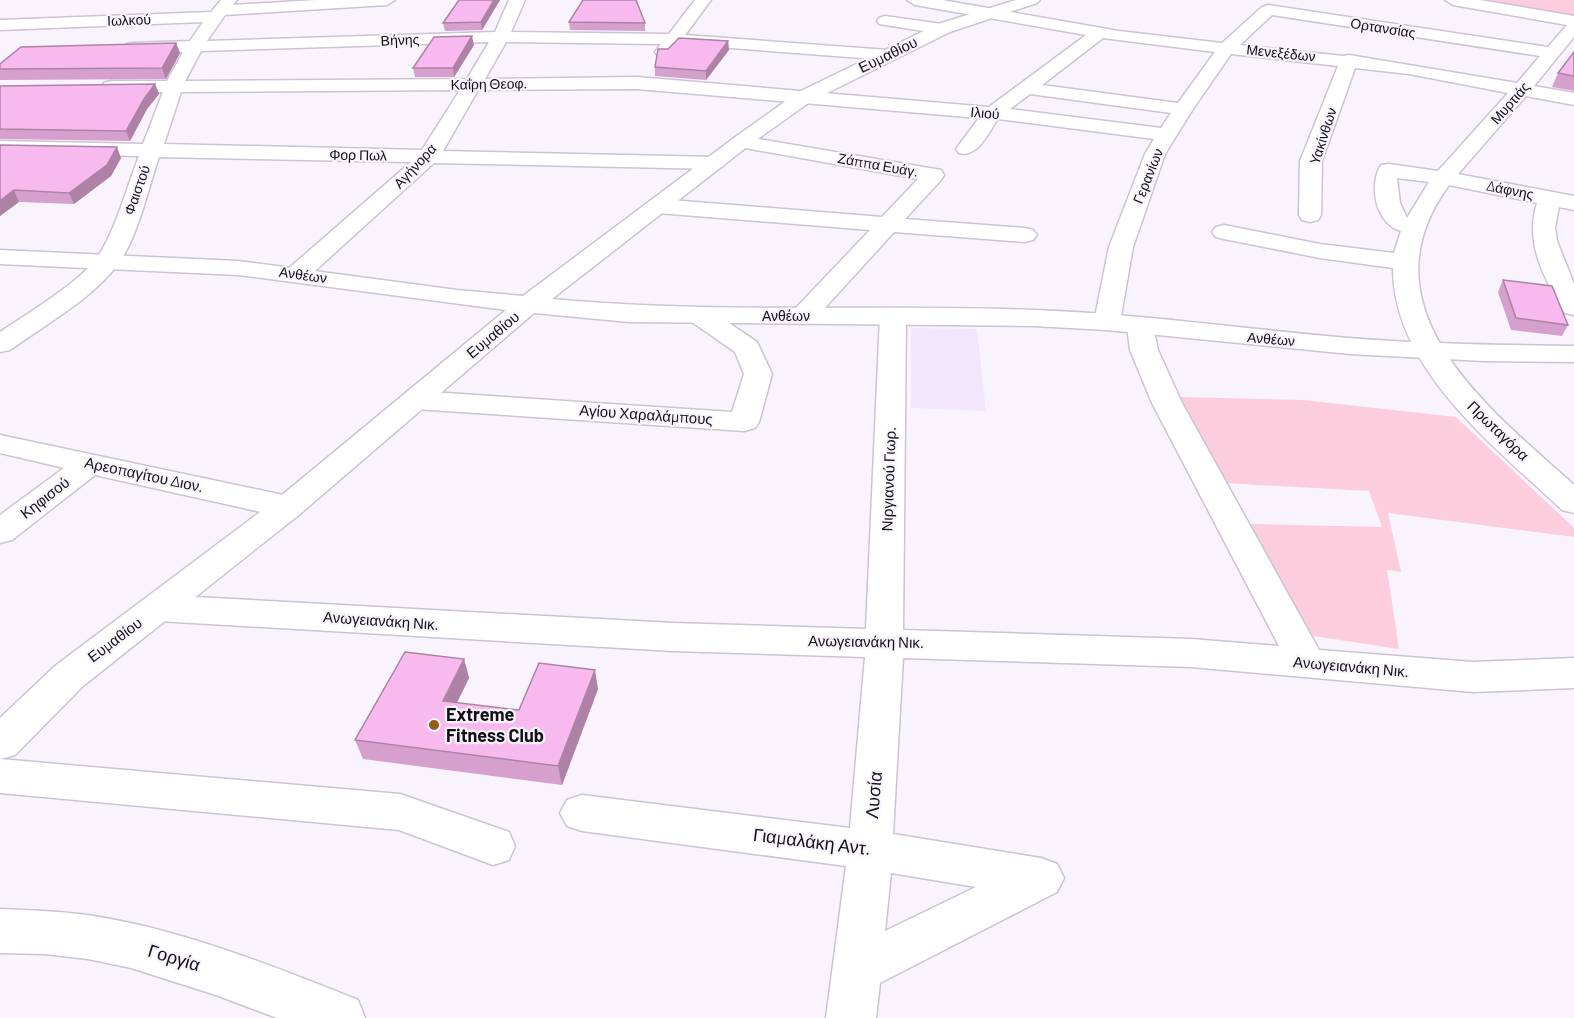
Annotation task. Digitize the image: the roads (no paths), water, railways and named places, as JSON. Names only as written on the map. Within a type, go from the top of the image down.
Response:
[{"type":"street","name":"Ιωλκού","points":[[0,25],[387,0]]},
{"type":"street","name":"Αγήνορα","points":[[297,274],[429,156],[501,38],[518,0]]},
{"type":"street","points":[[637,82],[675,39],[703,0]]},
{"type":"street","points":[[915,0],[986,14]]},
{"type":"street","name":"Ευμαθίου","points":[[0,743],[69,676],[288,507],[527,306],[741,142],[804,97],[888,55],[942,29],[1032,0]]},
{"type":"street","points":[[1453,0],[1574,21]]},
{"type":"street","points":[[26,43],[57,4]]},
{"type":"street","points":[[0,16],[29,8]]},
{"type":"street","name":"Φαιστού","points":[[0,344],[73,294],[108,261],[122,235],[174,86],[195,46],[222,10]]},
{"type":"street","name":"Ορτανσίας","points":[[1227,47],[1268,10],[1552,53]]},
{"type":"street","name":"Μενεξέδων","points":[[986,14],[1099,33],[1349,60],[1574,99]]},
{"type":"street","points":[[885,21],[942,29]]},
{"type":"street","name":"Μυρτιάς","points":[[1431,351],[1412,302],[1405,262],[1414,228],[1426,204],[1445,178],[1574,27]]},
{"type":"street","points":[[966,149],[993,113],[1099,33]]},
{"type":"street","name":"Βήνης","points":[[113,48],[501,38],[675,39],[888,55]]},
{"type":"street","name":"Γερανίων","points":[[1107,322],[1121,247],[1141,187],[1166,135],[1227,47]]},
{"type":"street","name":"Υακίνθων","points":[[1310,215],[1311,161],[1349,60]]},
{"type":"street","name":"Καΐρη Θεοφ.","points":[[93,87],[637,82],[804,97]]},
{"type":"street","points":[[1026,88],[1183,109]]},
{"type":"street","name":"Ιλιού","points":[[804,97],[993,113],[1166,135]]},
{"type":"street","name":"Ζάππα Ευάγ.","points":[[741,142],[933,175],[803,316]]},
{"type":"street","name":"Φορ Πωλ","points":[[0,147],[715,163]]},
{"type":"street","points":[[1414,228],[1396,221],[1388,198],[1387,172],[1392,169],[1445,178]]},
{"type":"street","name":"Δάφνης","points":[[1445,178],[1574,203]]},
{"type":"street","points":[[1550,198],[1544,216],[1543,237],[1550,260],[1574,307]]},
{"type":"street","points":[[658,206],[1025,235]]},
{"type":"street","points":[[1224,232],[1320,251],[1405,262]]},
{"type":"street","name":"Ανθέων","points":[[0,257],[238,268],[527,306],[629,314],[995,317],[1107,322],[1282,340],[1431,351],[1526,355],[1574,354]]},
{"type":"street","name":"Αγίου Χαραλάμπους","points":[[415,400],[744,422],[758,374],[747,348],[701,316]]},
{"type":"street","name":"Νιργιανού Γιωρ.","points":[[882,642],[891,431],[893,316]]},
{"type":"street","points":[[1140,326],[1144,350],[1167,403],[1307,663]]},
{"type":"street","name":"Πρωταγόρα","points":[[1431,351],[1444,374],[1477,412],[1574,503]]},
{"type":"street","name":"Αρεοπαγίτου Διον.","points":[[0,444],[288,507]]},
{"type":"street","name":"Κηφισού","points":[[0,532],[89,464]]},
{"type":"street","name":"Ανωγειανάκη Νικ.","points":[[158,608],[674,637],[1191,652],[1473,677],[1574,673]]},
{"type":"street","name":"Λυσία","points":[[851,1018],[870,849],[883,692],[882,642]]},
{"type":"street","points":[[0,776],[400,812],[493,846]]},
{"type":"street","name":"Γιαμαλάκη Αντ.","points":[[582,813],[870,849],[1041,878],[857,969]]},
{"type":"street","name":"Γοργία","points":[[0,931],[88,936],[155,951],[183,959],[340,1018]]},
{"type":"place","name":"Extreme Fitness Club","points":[[434,725]]}]
